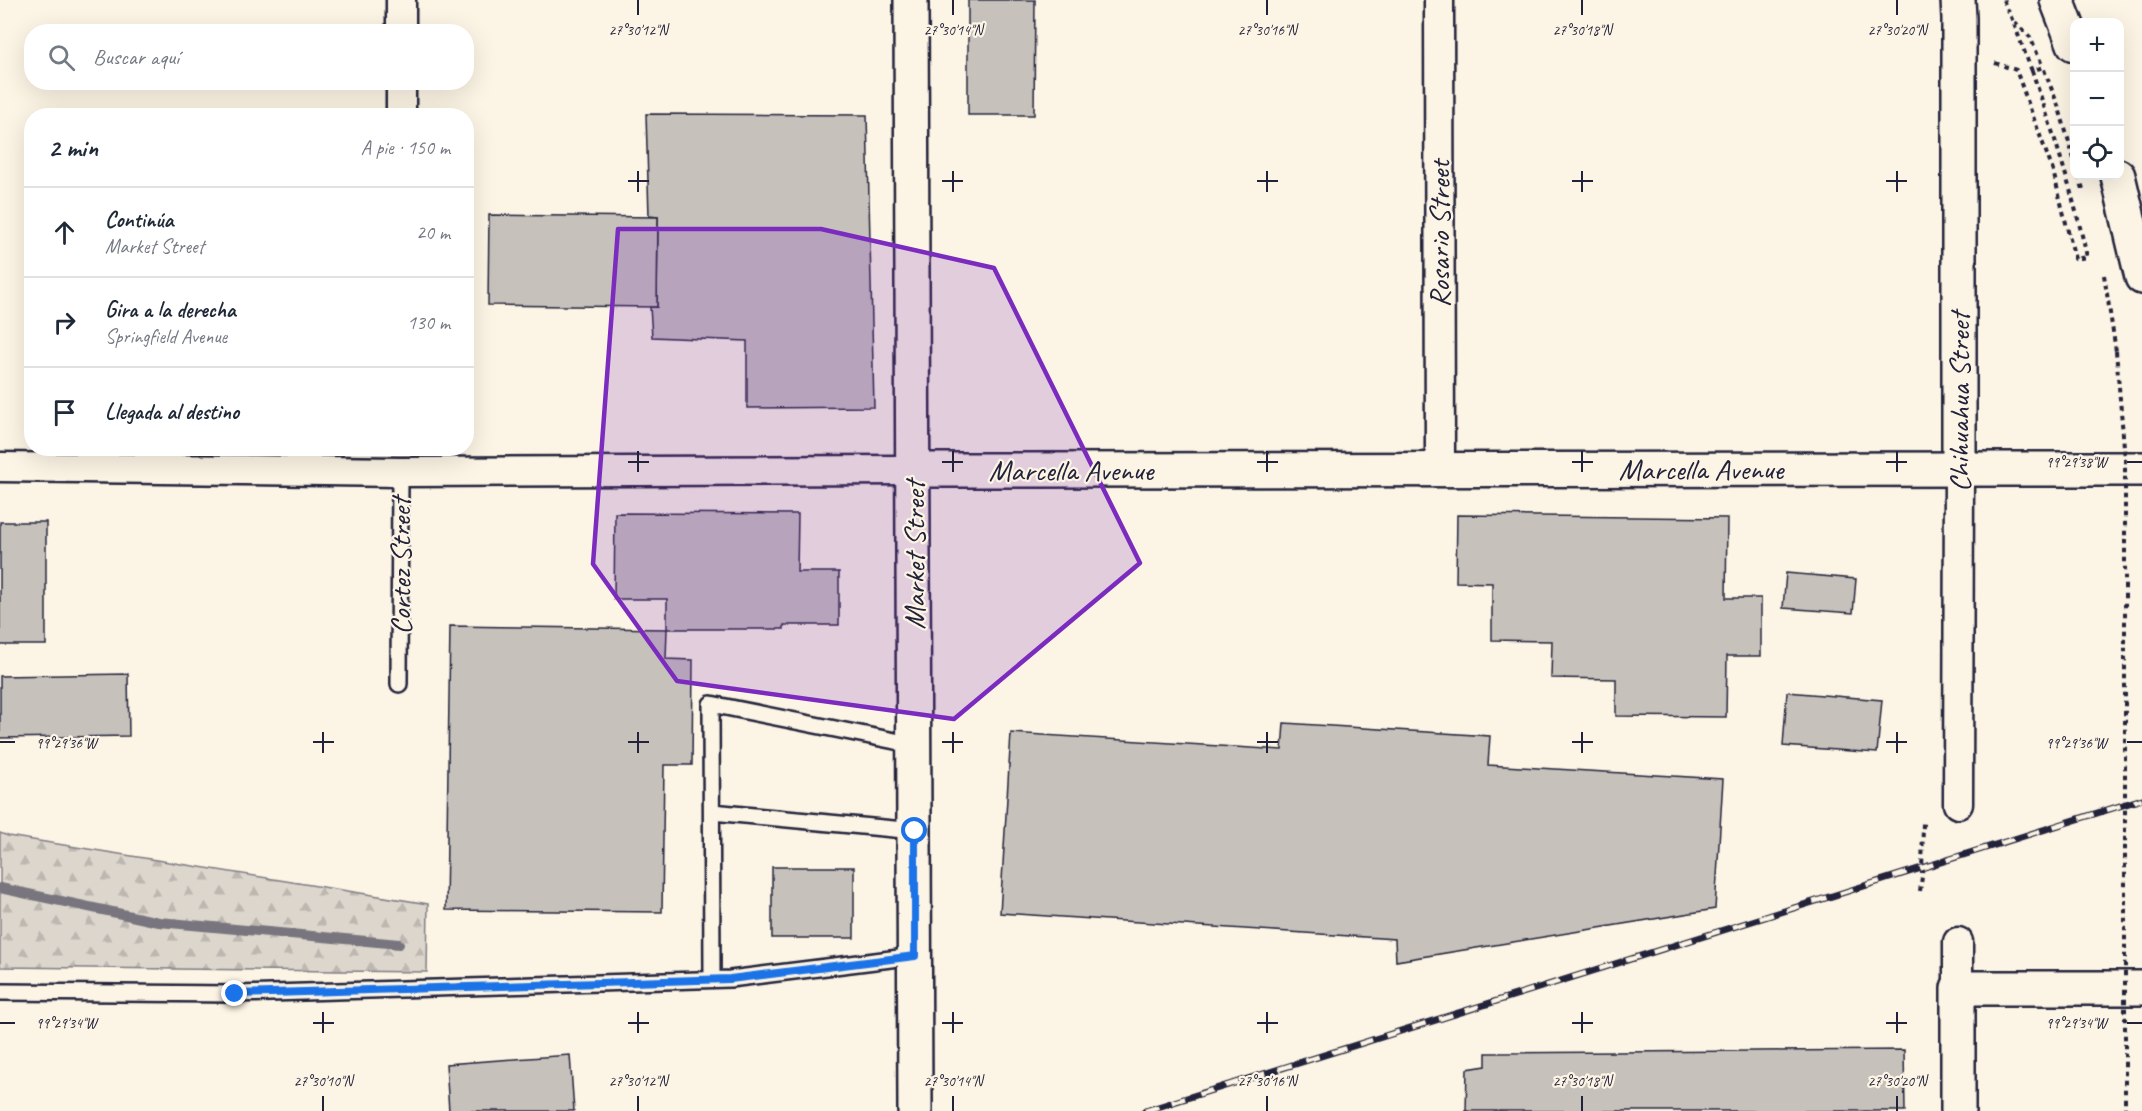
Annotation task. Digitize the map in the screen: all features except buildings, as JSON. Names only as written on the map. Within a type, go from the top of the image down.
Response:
[{"type":"street","points":[[401,0],[401,24]]},
{"type":"street","name":"Market Street","points":[[911,0],[915,1111]]},
{"type":"street","name":"Rosario Street","points":[[1439,0],[1440,469]]},
{"type":"street","name":"Chihuahua Street","points":[[1958,0],[1958,804]]},
{"type":"street","points":[[2057,0],[2070,34]]},
{"type":"street","points":[[401,90],[401,108]]},
{"type":"street","points":[[2119,180],[2142,278]]},
{"type":"street","name":"Marcella Avenue","points":[[0,467],[400,460],[914,470],[2142,469]]},
{"type":"street","points":[[1958,942],[1958,1111]]},
{"type":"street","points":[[1958,987],[2142,988]]},
{"type":"lane","name":"Cortez Street","points":[[399,684],[400,460]]},
{"type":"lane","points":[[712,980],[711,704],[915,745]]},
{"type":"lane","points":[[712,812],[915,831]]},
{"type":"lane","points":[[0,992],[235,994],[712,980],[915,956]]},
{"type":"path","points":[[1995,63],[2016,70],[2053,171],[2075,259],[2087,257],[2063,163],[2014,21],[2003,0]]},
{"type":"path","points":[[2014,21],[2030,37],[2059,108],[2070,145]]},
{"type":"path","points":[[2032,71],[2043,67]]},
{"type":"path","points":[[2080,180],[2085,194]]},
{"type":"path","points":[[2102,266],[2116,351],[2122,409],[2125,483],[2125,1111]]},
{"type":"path","points":[[1920,891],[1923,822]]},
{"type":"highlighted area","points":[[618,229],[821,229],[994,268],[1140,563],[954,719],[677,681],[593,564]]},
{"type":"green space","points":[[0,833],[428,904],[427,972],[0,967]]},
{"type":"waterway","points":[[0,888],[159,922],[399,944]]},
{"type":"railway","points":[[1145,1111],[2142,799]]},
{"type":"route","points":[[235,994],[730,979],[915,956],[915,831]]}]
